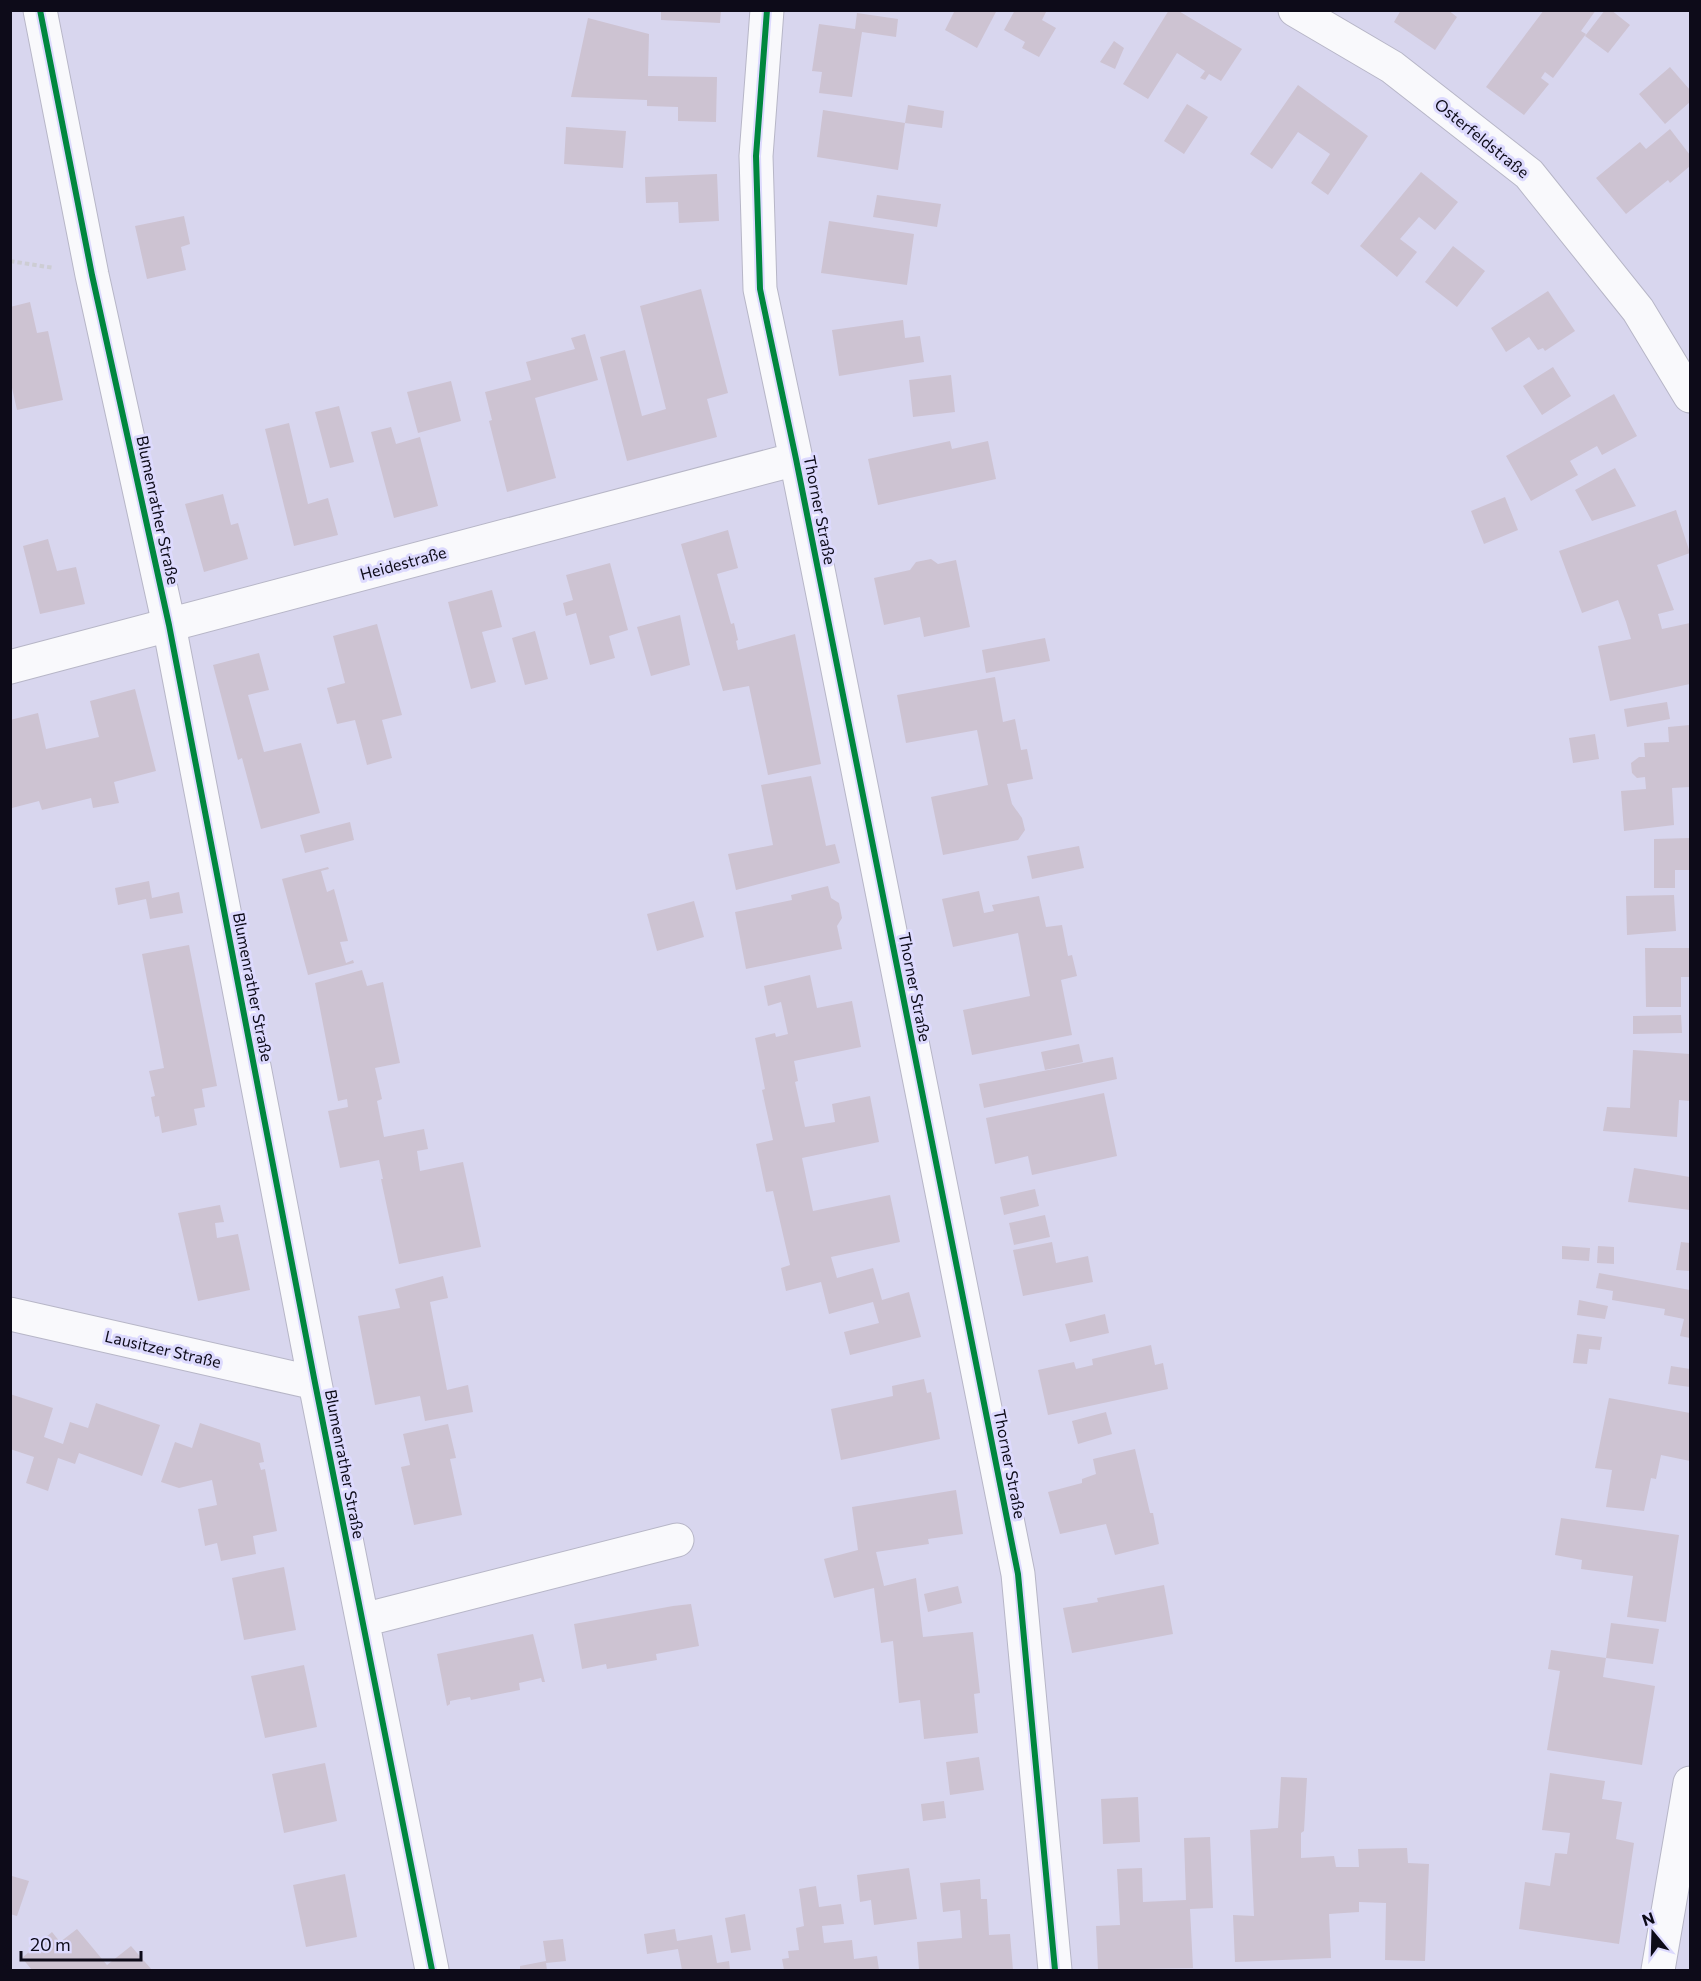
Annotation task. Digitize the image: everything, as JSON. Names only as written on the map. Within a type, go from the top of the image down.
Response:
[{"type":"street","name":"Blumenrather Straße","points":[[40,10],[92,275],[169,625],[315,1383],[432,1971]]},
{"type":"street","name":"Thorner Straße","points":[[767,10],[756,156],[760,289],[796,459],[1018,1574],[1055,1971]]},
{"type":"street","name":"Osterfeldstraße","points":[[1295,10],[1392,67],[1529,174],[1638,310],[1690,396]]},
{"type":"street","name":"Heidestraße","points":[[10,667],[796,459]]},
{"type":"street","name":"Lausitzer Straße","points":[[10,1314],[315,1383]]},
{"type":"street","points":[[363,1620],[677,1540]]},
{"type":"street","points":[[1658,1971],[1690,1783]]},
{"type":"building","points":[[661,10],[721,10],[720,23],[661,20]]},
{"type":"building","points":[[955,10],[997,10],[977,48],[945,30]]},
{"type":"building","points":[[1015,10],[1047,10],[1042,20],[1056,28],[1039,57],[1022,48],[1025,42],[1004,30]]},
{"type":"building","points":[[1169,10],[1177,10],[1242,49],[1221,81],[1209,74],[1205,80],[1200,78],[1205,71],[1177,53],[1148,99],[1123,84]]},
{"type":"building","points":[[1401,10],[1448,10],[1457,17],[1435,50],[1394,22]]},
{"type":"building","points":[[1544,10],[1596,10],[1581,31],[1586,34],[1553,78],[1545,72],[1541,78],[1549,84],[1524,115],[1486,87]]},
{"type":"building","points":[[1605,10],[1611,10],[1630,25],[1608,53],[1585,36]]},
{"type":"building","points":[[857,13],[898,19],[896,37],[862,32],[852,97],[819,93],[822,72],[812,71],[819,24],[855,29]]},
{"type":"building","points":[[588,18],[649,34],[648,76],[717,77],[716,122],[678,121],[678,107],[647,106],[647,100],[571,97]]},
{"type":"building","points":[[1114,41],[1124,48],[1115,69],[1100,62]]},
{"type":"building","points":[[1670,67],[1690,90],[1690,102],[1665,124],[1639,94]]},
{"type":"building","points":[[1298,85],[1368,136],[1328,195],[1311,183],[1330,154],[1298,132],[1272,169],[1250,154]]},
{"type":"building","points":[[1187,104],[1208,117],[1184,154],[1164,141]]},
{"type":"building","points":[[908,105],[944,111],[942,128],[905,123]]},
{"type":"building","points":[[823,110],[905,123],[898,170],[817,157]]},
{"type":"building","points":[[566,127],[626,131],[623,168],[564,164]]},
{"type":"building","points":[[1670,129],[1690,155],[1690,166],[1670,183],[1668,180],[1626,214],[1596,178],[1640,142],[1646,149]]},
{"type":"building","points":[[1421,172],[1458,202],[1435,230],[1419,217],[1400,239],[1417,252],[1397,277],[1360,246]]},
{"type":"building","points":[[717,174],[719,221],[679,223],[678,202],[646,203],[645,177]]},
{"type":"building","points":[[877,195],[941,204],[937,227],[873,217]]},
{"type":"building","points":[[184,216],[190,244],[181,247],[186,270],[147,279],[135,226]]},
{"type":"building","points":[[829,221],[914,234],[907,285],[821,273]]},
{"type":"building","points":[[1453,246],[1485,271],[1457,307],[1425,282]]},
{"type":"building","points":[[701,289],[728,393],[707,399],[717,437],[627,461],[600,357],[625,350],[642,416],[666,409],[640,306]]},
{"type":"building","points":[[1548,291],[1575,331],[1545,351],[1543,348],[1538,350],[1529,337],[1506,352],[1491,328]]},
{"type":"building","points":[[30,302],[37,333],[48,331],[63,400],[17,410],[10,379],[10,307]]},
{"type":"building","points":[[903,320],[905,338],[920,336],[924,362],[839,376],[832,330]]},
{"type":"building","points":[[585,334],[598,380],[535,398],[556,478],[507,492],[489,421],[492,420],[485,392],[531,380],[526,362],[575,349],[571,338]]},
{"type":"building","points":[[1553,367],[1571,396],[1542,415],[1523,386]]},
{"type":"building","points":[[951,375],[955,412],[913,417],[909,380]]},
{"type":"building","points":[[451,381],[461,421],[418,433],[407,392]]},
{"type":"building","points":[[1614,394],[1637,436],[1602,455],[1597,446],[1570,461],[1578,475],[1531,501],[1506,456]]},
{"type":"building","points":[[339,406],[354,462],[330,468],[315,412]]},
{"type":"building","points":[[289,423],[308,504],[328,498],[338,535],[294,546],[265,429]]},
{"type":"building","points":[[391,427],[396,444],[420,437],[438,506],[394,518],[371,432]]},
{"type":"building","points":[[950,441],[952,449],[988,441],[996,479],[878,505],[868,459]]},
{"type":"building","points":[[1615,468],[1636,506],[1592,521],[1575,490]]},
{"type":"building","points":[[223,494],[231,525],[238,523],[248,559],[204,572],[185,504]]},
{"type":"building","points":[[1505,497],[1518,530],[1484,544],[1471,511]]},
{"type":"building","points":[[1676,510],[1690,553],[1657,565],[1674,610],[1658,614],[1662,629],[1690,623],[1690,684],[1610,701],[1598,646],[1631,639],[1626,622],[1618,600],[1582,613],[1559,551]]},
{"type":"building","points":[[728,530],[738,568],[717,574],[731,624],[734,623],[738,650],[795,634],[821,764],[768,775],[749,686],[723,691],[681,544]]},
{"type":"building","points":[[48,539],[57,571],[76,567],[85,604],[40,614],[23,546]]},
{"type":"building","points":[[931,559],[938,564],[956,560],[970,627],[924,637],[920,617],[884,625],[874,578],[910,570],[916,562]]},
{"type":"building","points":[[610,563],[628,630],[609,636],[615,658],[590,665],[576,613],[566,616],[563,603],[573,600],[566,575]]},
{"type":"building","points":[[492,590],[502,627],[482,632],[496,682],[471,689],[448,602]]},
{"type":"building","points":[[680,615],[690,665],[651,676],[637,627]]},
{"type":"building","points":[[377,624],[402,715],[382,720],[392,758],[367,765],[355,720],[337,724],[327,688],[345,683],[333,636]]},
{"type":"building","points":[[535,631],[548,679],[525,685],[512,638]]},
{"type":"building","points":[[1045,638],[1050,661],[986,673],[982,650]]},
{"type":"building","points":[[259,653],[269,690],[248,695],[264,752],[301,743],[320,813],[261,829],[242,758],[238,760],[213,665]]},
{"type":"building","points":[[995,677],[1003,722],[1015,719],[1021,750],[1027,749],[1033,779],[1007,784],[1012,804],[1022,818],[1025,830],[1018,840],[943,855],[931,797],[988,785],[977,730],[906,743],[897,695]]},
{"type":"building","points":[[135,689],[156,771],[114,782],[119,803],[93,808],[91,798],[42,810],[39,801],[12,808],[10,720],[38,713],[46,749],[99,737],[90,701]]},
{"type":"building","points":[[1667,702],[1670,719],[1627,727],[1624,709]]},
{"type":"building","points":[[1690,725],[1690,787],[1672,788],[1674,825],[1624,831],[1621,791],[1646,789],[1645,777],[1637,778],[1632,773],[1631,763],[1639,757],[1645,757],[1644,743],[1669,742],[1668,727]]},
{"type":"building","points":[[1595,734],[1599,759],[1573,763],[1569,738]]},
{"type":"building","points":[[811,776],[826,846],[835,844],[840,863],[736,890],[728,854],[773,845],[761,785]]},
{"type":"building","points":[[350,822],[354,840],[305,853],[300,835]]},
{"type":"building","points":[[1690,838],[1690,870],[1675,870],[1675,888],[1654,888],[1654,839]]},
{"type":"building","points":[[1079,846],[1084,868],[1032,879],[1027,856]]},
{"type":"building","points":[[328,867],[329,869],[321,871],[327,892],[334,889],[348,941],[340,942],[346,963],[353,960],[354,963],[308,975],[282,879]]},
{"type":"building","points":[[149,881],[152,898],[179,892],[183,913],[150,919],[146,899],[118,905],[115,888]]},
{"type":"building","points":[[828,886],[831,898],[839,903],[842,918],[837,926],[842,949],[746,969],[735,912],[792,900],[791,895]]},
{"type":"building","points":[[979,891],[984,913],[994,911],[992,905],[1039,896],[1046,927],[1062,925],[1068,956],[1072,955],[1077,976],[1061,980],[1072,1035],[972,1055],[963,1010],[1030,996],[1018,933],[953,947],[942,899]]},
{"type":"building","points":[[1674,895],[1676,931],[1627,935],[1626,896]]},
{"type":"building","points":[[694,901],[704,937],[657,951],[647,914]]},
{"type":"building","points":[[189,945],[217,1086],[202,1089],[205,1107],[194,1109],[197,1125],[162,1133],[159,1116],[155,1117],[151,1097],[155,1096],[149,1071],[164,1068],[142,954]]},
{"type":"building","points":[[1645,948],[1690,948],[1690,977],[1681,977],[1681,1007],[1646,1007]]},
{"type":"building","points":[[362,970],[367,986],[383,982],[400,1063],[375,1068],[382,1099],[377,1101],[384,1137],[424,1129],[428,1149],[417,1151],[420,1171],[463,1162],[481,1247],[399,1264],[379,1160],[340,1168],[328,1111],[348,1107],[347,1099],[338,1101],[315,983]]},
{"type":"building","points":[[810,975],[817,1008],[852,1001],[861,1047],[794,1061],[798,1081],[795,1082],[805,1127],[835,1122],[832,1104],[870,1096],[879,1142],[802,1158],[813,1211],[890,1195],[900,1242],[831,1257],[837,1278],[873,1268],[882,1300],[909,1292],[921,1337],[850,1355],[844,1332],[879,1323],[873,1302],[829,1314],[821,1282],[786,1291],[781,1268],[790,1265],[773,1191],[766,1192],[756,1144],[773,1140],[762,1090],[765,1089],[755,1038],[775,1033],[776,1037],[788,1034],[781,1002],[768,1006],[764,986]]},
{"type":"building","points":[[1681,1015],[1682,1033],[1633,1034],[1633,1016]]},
{"type":"building","points":[[1079,1044],[1083,1062],[1045,1070],[1041,1052]]},
{"type":"building","points":[[1633,1050],[1690,1054],[1690,1101],[1679,1100],[1677,1137],[1603,1131],[1607,1107],[1630,1108]]},
{"type":"building","points":[[1113,1057],[1117,1079],[984,1108],[979,1084]]},
{"type":"building","points":[[1104,1093],[1117,1156],[1032,1175],[1028,1156],[995,1164],[986,1118]]},
{"type":"building","points":[[1634,1168],[1690,1177],[1690,1210],[1628,1202]]},
{"type":"building","points":[[1035,1189],[1039,1206],[1004,1215],[1000,1197]]},
{"type":"building","points":[[220,1205],[224,1222],[215,1223],[217,1238],[238,1234],[250,1290],[198,1301],[178,1213]]},
{"type":"building","points":[[1045,1215],[1050,1237],[1014,1245],[1009,1223]]},
{"type":"building","points":[[1052,1242],[1056,1263],[1088,1256],[1093,1282],[1023,1296],[1013,1250]]},
{"type":"building","points":[[1681,1242],[1690,1243],[1690,1271],[1676,1270]]},
{"type":"building","points":[[1562,1246],[1590,1248],[1589,1261],[1562,1259]]},
{"type":"building","points":[[1598,1246],[1614,1247],[1614,1264],[1597,1263]]},
{"type":"building","points":[[1599,1273],[1690,1290],[1690,1338],[1680,1336],[1684,1319],[1664,1315],[1665,1309],[1612,1300],[1613,1291],[1596,1288]]},
{"type":"building","points":[[443,1276],[448,1298],[430,1302],[447,1390],[468,1385],[473,1412],[425,1421],[420,1396],[375,1405],[358,1316],[400,1308],[395,1289]]},
{"type":"building","points":[[1579,1300],[1608,1306],[1605,1319],[1577,1315]]},
{"type":"building","points":[[1105,1314],[1109,1333],[1070,1342],[1065,1324]]},
{"type":"building","points":[[1577,1334],[1602,1337],[1600,1350],[1589,1349],[1587,1364],[1573,1363]]},
{"type":"building","points":[[1151,1345],[1155,1365],[1163,1363],[1168,1389],[1048,1415],[1038,1370],[1074,1362],[1076,1369],[1093,1365],[1092,1359]]},
{"type":"building","points":[[1671,1366],[1690,1369],[1690,1387],[1668,1384]]},
{"type":"building","points":[[924,1379],[927,1393],[931,1392],[940,1439],[841,1460],[831,1409],[893,1396],[892,1386]]},
{"type":"building","points":[[10,1394],[53,1408],[44,1437],[63,1444],[70,1422],[88,1428],[96,1403],[160,1425],[142,1476],[79,1453],[75,1464],[58,1458],[48,1491],[26,1483],[34,1457],[10,1449]]},
{"type":"building","points":[[1609,1398],[1690,1413],[1690,1461],[1661,1455],[1656,1479],[1651,1478],[1644,1511],[1606,1507],[1612,1470],[1595,1468]]},
{"type":"building","points":[[1106,1412],[1112,1434],[1078,1444],[1072,1421]]},
{"type":"building","points":[[200,1423],[260,1443],[264,1462],[259,1463],[261,1470],[265,1469],[277,1531],[253,1536],[256,1554],[221,1561],[217,1543],[205,1546],[198,1509],[217,1505],[212,1480],[179,1488],[161,1482],[175,1442],[192,1448]]},
{"type":"building","points":[[448,1424],[456,1458],[450,1459],[462,1515],[414,1525],[401,1467],[410,1465],[403,1434]]},
{"type":"building","points":[[1135,1449],[1159,1544],[1115,1555],[1106,1524],[1060,1534],[1048,1492],[1082,1483],[1082,1479],[1096,1474],[1093,1459]]},
{"type":"building","points":[[956,1490],[963,1534],[928,1539],[929,1544],[876,1552],[884,1586],[916,1578],[923,1637],[973,1632],[980,1693],[974,1694],[978,1733],[924,1739],[920,1700],[899,1703],[893,1641],[881,1643],[874,1588],[834,1598],[824,1559],[858,1550],[852,1507]]},
{"type":"building","points":[[1561,1518],[1679,1535],[1666,1622],[1627,1617],[1633,1576],[1581,1569],[1582,1560],[1555,1555]]},
{"type":"building","points":[[284,1567],[296,1630],[244,1640],[232,1578]]},
{"type":"building","points":[[1164,1585],[1173,1634],[1072,1653],[1063,1608],[1098,1602],[1097,1598]]},
{"type":"building","points":[[958,1586],[962,1603],[928,1612],[924,1594]]},
{"type":"building","points":[[691,1604],[699,1646],[656,1654],[657,1660],[607,1669],[606,1664],[582,1669],[574,1624]]},
{"type":"building","points":[[1611,1623],[1659,1629],[1653,1664],[1606,1658]]},
{"type":"building","points":[[533,1634],[545,1682],[542,1682],[541,1678],[519,1683],[520,1690],[471,1700],[470,1697],[450,1701],[447,1706],[437,1654]]},
{"type":"building","points":[[1551,1650],[1606,1658],[1603,1677],[1655,1686],[1642,1765],[1547,1750],[1560,1671],[1548,1669]]},
{"type":"building","points":[[304,1665],[317,1727],[265,1738],[251,1676]]},
{"type":"building","points":[[979,1757],[984,1790],[950,1795],[946,1762]]},
{"type":"building","points":[[325,1763],[337,1821],[284,1833],[272,1774]]},
{"type":"building","points":[[1550,1773],[1605,1781],[1602,1799],[1622,1802],[1616,1839],[1634,1843],[1619,1944],[1519,1929],[1525,1882],[1550,1886],[1555,1853],[1567,1854],[1570,1833],[1542,1830]]},
{"type":"building","points":[[1281,1777],[1307,1778],[1304,1831],[1301,1833],[1301,1858],[1334,1856],[1336,1867],[1359,1867],[1358,1849],[1407,1848],[1408,1863],[1429,1864],[1425,1961],[1385,1960],[1386,1903],[1359,1902],[1359,1912],[1329,1914],[1331,1958],[1235,1962],[1233,1915],[1254,1916],[1250,1830],[1278,1828]]},
{"type":"building","points":[[1138,1797],[1140,1842],[1103,1844],[1101,1799]]},
{"type":"building","points":[[944,1801],[946,1818],[923,1821],[921,1804]]},
{"type":"building","points":[[1210,1837],[1213,1908],[1190,1909],[1193,1968],[1098,1970],[1096,1926],[1120,1925],[1117,1869],[1142,1868],[1143,1902],[1186,1900],[1184,1838]]},
{"type":"building","points":[[909,1868],[917,1919],[874,1925],[871,1900],[860,1902],[857,1875]]},
{"type":"building","points":[[345,1874],[357,1937],[306,1947],[293,1885]]},
{"type":"building","points":[[12,1876],[29,1881],[17,1916],[10,1914]]},
{"type":"building","points":[[980,1879],[981,1899],[987,1899],[989,1935],[1010,1934],[1013,1970],[919,1970],[917,1942],[962,1938],[960,1910],[943,1912],[940,1883]]},
{"type":"building","points":[[816,1886],[819,1907],[841,1904],[844,1924],[822,1926],[824,1943],[852,1940],[854,1959],[877,1956],[879,1970],[784,1970],[782,1959],[789,1958],[788,1951],[799,1950],[796,1928],[804,1926],[799,1889]]},
{"type":"building","points":[[745,1914],[751,1950],[731,1953],[725,1918]]},
{"type":"building","points":[[77,1929],[107,1965],[131,1946],[152,1970],[32,1970],[22,1958],[52,1932],[60,1942]]},
{"type":"building","points":[[675,1929],[677,1941],[712,1935],[717,1963],[729,1961],[730,1970],[682,1970],[678,1949],[647,1954],[644,1934]]},
{"type":"building","points":[[563,1939],[566,1961],[546,1963],[547,1970],[520,1970],[520,1966],[546,1961],[543,1941]]},
{"type":"cycle path","points":[[40,10],[92,275],[169,625],[315,1383],[432,1970]]},
{"type":"cycle path","points":[[767,10],[756,156],[760,289],[796,459],[1018,1574],[1055,1970]]}]
